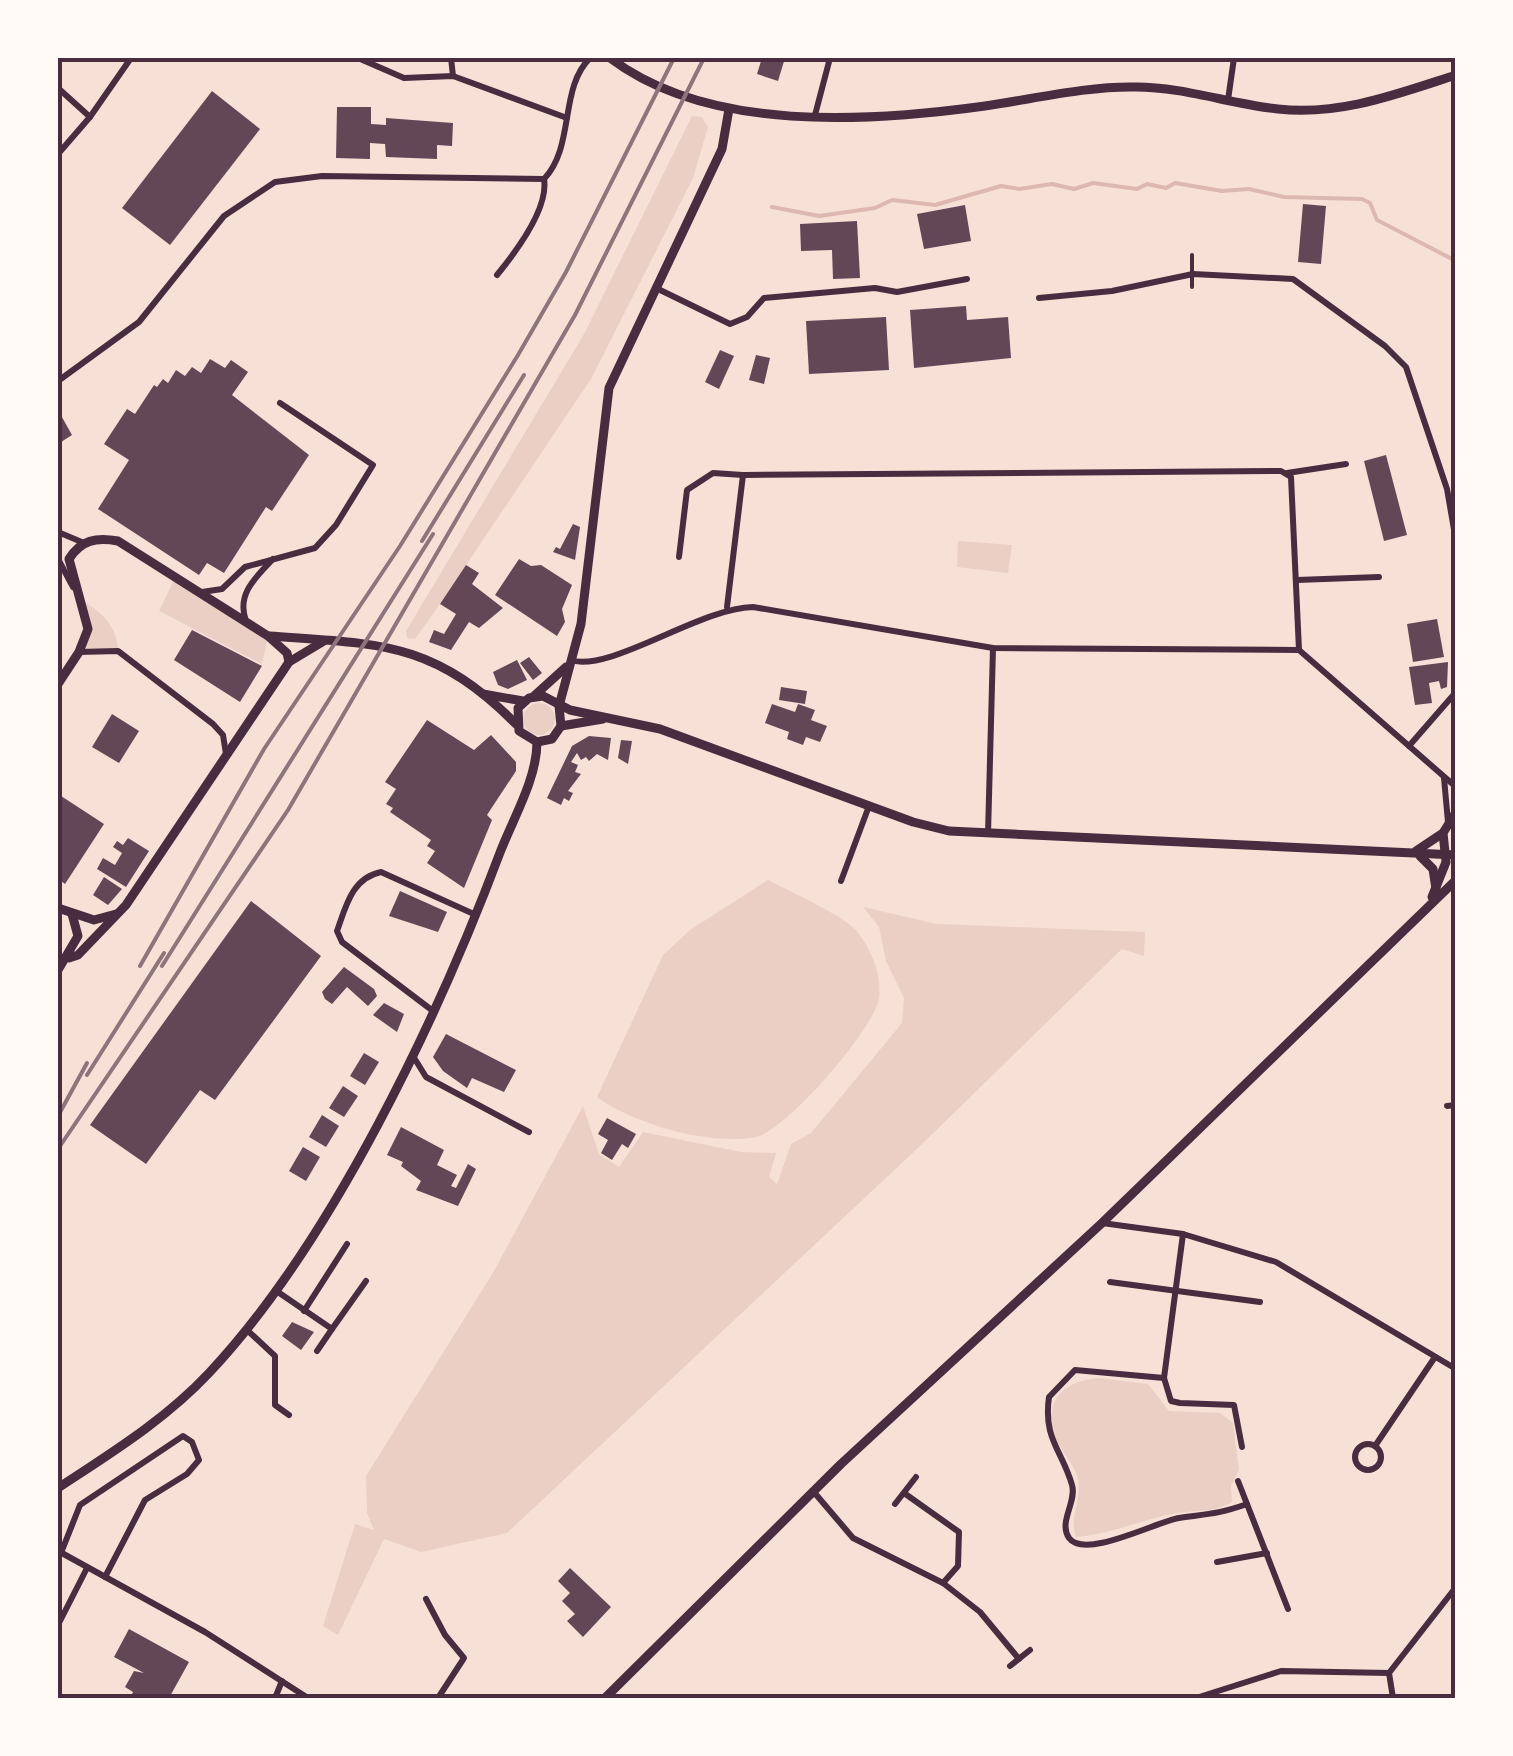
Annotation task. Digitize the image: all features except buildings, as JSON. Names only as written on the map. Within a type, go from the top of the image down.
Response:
[{"type":"main road","points":[[610,58],[698,101],[729,110],[815,115],[922,114],[1136,87],[1299,110],[1347,107],[1456,75]]},
{"type":"main road","points":[[483,694],[487,703],[516,724],[524,737],[538,742],[552,738],[561,726],[559,706],[581,624],[588,577],[606,401],[622,355],[722,149],[729,110]]},
{"type":"main road","points":[[58,684],[80,652],[88,621],[73,586],[68,559],[84,542],[97,538],[118,542],[268,636],[287,653],[288,662]]},
{"type":"main road","points":[[268,636],[424,656],[483,694],[523,702],[568,663]]},
{"type":"main road","points":[[69,958],[78,955],[116,914],[288,662],[324,641]]},
{"type":"main road","points":[[534,696],[559,706],[660,730],[932,828],[988,834],[1452,855]]},
{"type":"main road","points":[[516,724],[523,702]]},
{"type":"main road","points":[[561,726],[606,718]]},
{"type":"main road","points":[[58,1488],[166,1412],[208,1375],[275,1290],[344,1181],[434,1011],[533,768],[538,742]]},
{"type":"main road","points":[[1452,855],[1443,838],[1456,812]]},
{"type":"main road","points":[[1414,852],[1443,838]]},
{"type":"main road","points":[[1414,852],[1433,869],[1436,888]]},
{"type":"main road","points":[[1432,900],[1452,855]]},
{"type":"main road","points":[[605,1698],[813,1491],[1102,1223],[1456,880]]},
{"type":"main road","points":[[58,908],[94,920],[116,914]]},
{"type":"main road","points":[[58,970],[69,958],[78,936],[72,914]]},
{"type":"street","points":[[58,154],[90,117],[131,58]]},
{"type":"street","points":[[358,58],[404,78],[453,76],[568,118]]},
{"type":"street","points":[[450,58],[453,76]]},
{"type":"street","points":[[496,275],[516,250],[544,195],[544,179],[556,162],[579,74],[590,58]]},
{"type":"street","points":[[815,115],[830,58]]},
{"type":"street","points":[[1228,102],[1234,58]]},
{"type":"street","points":[[58,88],[90,117]]},
{"type":"street","points":[[58,382],[139,322],[224,216],[275,182],[322,176],[544,179]]},
{"type":"street","points":[[1039,298],[1112,291],[1193,274],[1294,280],[1398,357],[1415,384],[1456,541]]},
{"type":"street","points":[[655,287],[730,324],[742,321],[764,298],[875,288],[897,292],[967,279]]},
{"type":"street","points":[[196,591],[222,589],[245,566],[315,548],[336,525],[373,465],[280,404]]},
{"type":"street","points":[[680,558],[687,490],[713,473],[742,476],[1287,473],[1346,464]]},
{"type":"street","points":[[1287,473],[1299,650]]},
{"type":"street","points":[[728,607],[742,476]]},
{"type":"street","points":[[58,532],[84,542]]},
{"type":"street","points":[[247,624],[242,611],[246,590],[274,558]]},
{"type":"street","points":[[58,559],[73,586]]},
{"type":"street","points":[[1297,580],[1379,577]]},
{"type":"street","points":[[568,663],[607,658],[728,607],[790,612],[993,648],[1299,650],[1455,784],[1446,790]]},
{"type":"street","points":[[988,834],[993,648]]},
{"type":"street","points":[[80,652],[118,651],[213,724],[223,735],[226,755]]},
{"type":"street","points":[[1409,746],[1456,692]]},
{"type":"street","points":[[1443,776],[1448,822]]},
{"type":"street","points":[[842,881],[870,806]]},
{"type":"street","points":[[434,1011],[342,942],[338,932],[356,885],[367,875],[381,872],[476,915]]},
{"type":"street","points":[[412,1055],[426,1078],[529,1132]]},
{"type":"street","points":[[1102,1223],[1182,1234],[1276,1262],[1456,1369]]},
{"type":"street","points":[[1182,1234],[1164,1378],[1171,1401],[1234,1405],[1242,1447]]},
{"type":"street","points":[[304,1312],[347,1244]]},
{"type":"street","points":[[316,1351],[366,1281]]},
{"type":"street","points":[[1110,1282],[1260,1302]]},
{"type":"street","points":[[275,1290],[332,1330]]},
{"type":"street","points":[[246,1330],[275,1356],[275,1405],[288,1415]]},
{"type":"street","points":[[1374,1446],[1380,1462],[1374,1468],[1361,1468],[1356,1462],[1358,1449],[1374,1446],[1435,1357]]},
{"type":"street","points":[[1164,1378],[1075,1370],[1049,1397],[1049,1432],[1073,1488],[1065,1527],[1068,1538],[1078,1544],[1095,1544],[1178,1518],[1208,1518],[1247,1504]]},
{"type":"street","points":[[105,1577],[145,1500],[188,1474],[199,1460],[192,1442],[183,1436],[80,1505],[59,1552],[308,1698]]},
{"type":"street","points":[[894,1504],[916,1477]]},
{"type":"street","points":[[1238,1481],[1288,1609]]},
{"type":"street","points":[[813,1491],[853,1538],[943,1583],[980,1612],[1018,1659]]},
{"type":"street","points":[[904,1492],[959,1532],[958,1566],[943,1583]]},
{"type":"street","points":[[1217,1562],[1267,1552]]},
{"type":"street","points":[[58,1625],[88,1568]]},
{"type":"street","points":[[1393,1698],[1389,1673],[1456,1586]]},
{"type":"street","points":[[426,1599],[445,1635],[464,1658],[438,1698]]},
{"type":"street","points":[[1010,1666],[1030,1650]]},
{"type":"street","points":[[1196,1698],[1281,1672],[1389,1673]]},
{"type":"street","points":[[275,1698],[282,1681]]},
{"type":"lane","points":[[1192,256],[1192,287]]},
{"type":"shaded area","points":[[692,116],[702,117],[708,127],[693,178],[591,379],[440,604],[415,639],[407,638],[406,631],[584,334]]},
{"type":"shaded area","points":[[958,541],[1012,545],[1008,573],[957,567]]},
{"type":"shaded area","points":[[175,578],[268,636],[262,664],[159,611]]},
{"type":"shaded area","points":[[82,601],[108,621],[118,651],[79,652],[88,629]]},
{"type":"shaded area","points":[[539,703],[550,708],[555,719],[550,730],[539,735],[528,730],[523,719],[528,708]]},
{"type":"shaded area","points":[[768,880],[853,927],[872,956],[879,998],[846,1054],[787,1117],[756,1137],[717,1138],[673,1130],[631,1116],[597,1097],[663,955],[690,930]]},
{"type":"shaded area","points":[[863,907],[937,924],[1145,932],[1144,956],[1122,949],[919,1147],[507,1533],[421,1552],[384,1539],[338,1635],[323,1626],[355,1524],[374,1530],[367,1513],[366,1476],[494,1271],[583,1106],[599,1154],[619,1167],[643,1132],[741,1152],[776,1153],[769,1177],[777,1184],[791,1144],[811,1133],[902,1023],[904,998],[886,961],[879,927]]},
{"type":"shaded area","points":[[1099,1378],[1148,1384],[1169,1411],[1220,1413],[1233,1423],[1239,1470],[1231,1486],[1232,1502],[1212,1510],[1178,1513],[1076,1537],[1079,1483],[1057,1441],[1051,1415],[1065,1389]]},
{"type":"waterway","points":[[772,207],[819,216],[875,208],[892,200],[935,205],[1001,186],[1019,189],[1052,184],[1074,189],[1093,183],[1137,189],[1147,184],[1166,188],[1175,183],[1222,191],[1249,189],[1284,197],[1362,199],[1370,203],[1377,220],[1456,261]]},
{"type":"railway","points":[[140,966],[264,749],[400,546],[518,355],[566,272],[674,58]]},
{"type":"railway","points":[[58,1149],[288,810],[575,315],[704,58]]},
{"type":"railway","points":[[422,541],[524,375]]},
{"type":"railway","points":[[162,966],[433,534]]},
{"type":"railway","points":[[87,1075],[164,953]]},
{"type":"railway","points":[[58,1116],[87,1063]]}]
